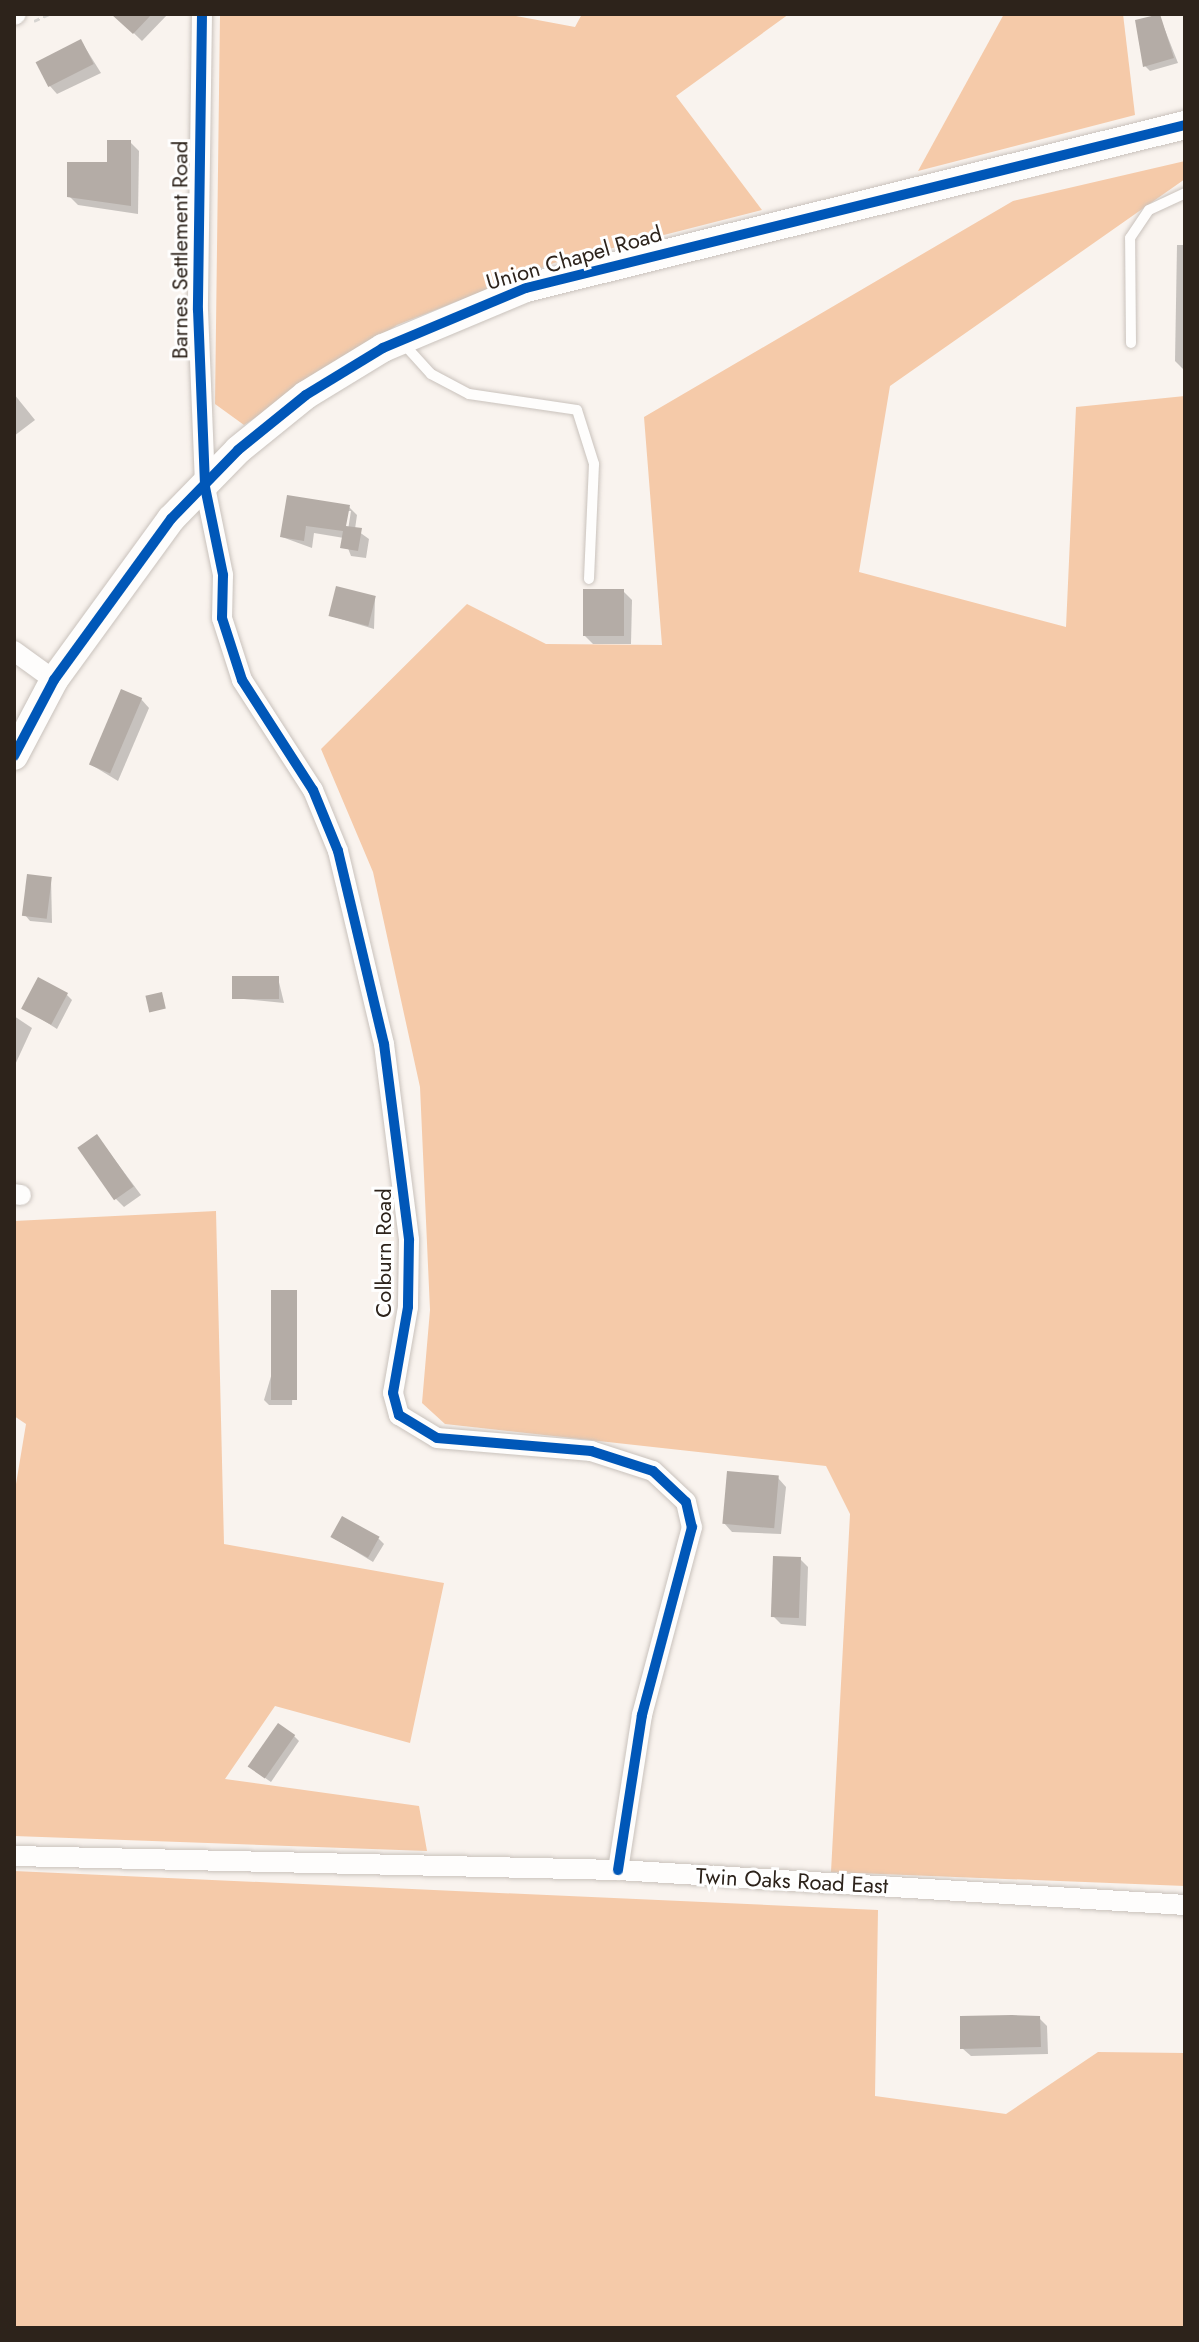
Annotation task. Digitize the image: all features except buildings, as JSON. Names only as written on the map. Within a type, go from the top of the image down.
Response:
[{"type":"street","name":"Barnes Settlement Road","points":[[202,14],[198,310],[205,487]]},
{"type":"street","name":"Union Chapel Road","points":[[14,756],[54,680],[130,572],[205,487],[306,395],[401,340],[526,288],[1185,125]]},
{"type":"street","name":"Colburn Road","points":[[205,487],[232,660],[313,790],[333,839],[384,1044],[409,1240],[408,1307],[393,1393],[399,1415],[437,1438],[591,1451],[653,1471],[686,1502],[692,1527],[642,1715],[618,1870]]},
{"type":"street","points":[[14,651],[54,680]]},
{"type":"street","name":"Twin Oaks Road East","points":[[14,1856],[618,1870],[1185,1905]]},
{"type":"lane","points":[[1131,343],[1130,238],[1149,210],[1185,193]]},
{"type":"lane","points":[[401,340],[431,374],[469,394],[577,410],[594,464],[589,579]]},
{"type":"shaded area","points":[[220,14],[506,14],[575,27],[582,14],[789,14],[676,96],[762,210],[554,263],[397,325],[244,425],[215,404]]},
{"type":"shaded area","points":[[1004,14],[1123,14],[1135,115],[918,171]]},
{"type":"shaded area","points":[[1185,161],[1185,179],[890,386],[859,572],[1066,627],[1076,407],[1185,396],[1185,1886],[831,1872],[850,1514],[826,1466],[445,1424],[422,1403],[430,1310],[420,1087],[373,872],[321,749],[467,604],[546,644],[662,645],[644,417],[1013,201]]},
{"type":"shaded area","points":[[216,1211],[224,1544],[444,1583],[410,1743],[275,1706],[225,1779],[419,1806],[427,1851],[14,1836],[14,1496],[26,1424],[14,1416],[14,1221]]},
{"type":"shaded area","points":[[14,1871],[878,1910],[875,2096],[1006,2114],[1098,2052],[1185,2053],[1185,2328],[14,2328]]},
{"type":"cycle path","points":[[202,14],[198,310],[205,487],[223,575],[222,618],[242,680],[313,790],[338,851],[384,1044],[409,1240],[408,1307],[393,1393],[399,1415],[437,1438],[591,1451],[653,1471],[686,1502],[692,1527],[642,1715],[618,1870]]},
{"type":"cycle path","points":[[14,756],[54,680],[171,519],[238,450],[306,395],[383,348],[526,288],[1185,125]]}]
